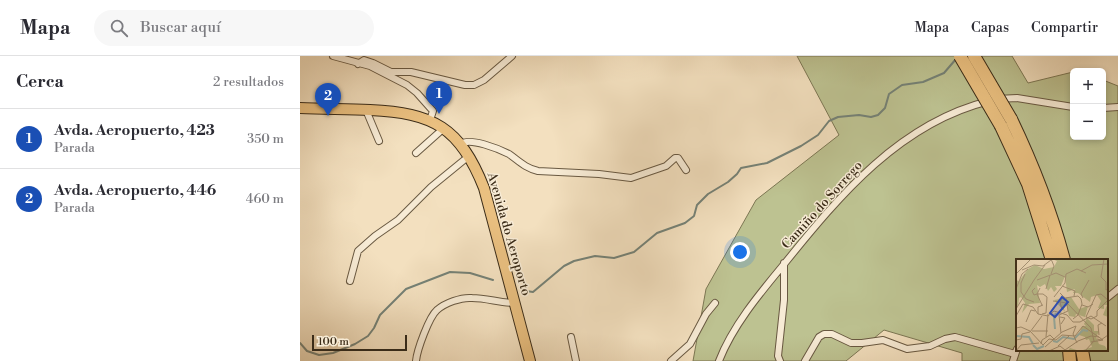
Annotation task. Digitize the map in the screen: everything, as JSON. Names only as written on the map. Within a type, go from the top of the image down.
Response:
[{"type":"highway","points":[[960,56],[1001,126],[1028,184],[1052,259]]},
{"type":"highway","points":[[974,56],[1011,119],[1038,179],[1056,231],[1064,259]]},
{"type":"highway","points":[[1069,351],[1070,361]]},
{"type":"highway","points":[[1082,351],[1084,361]]},
{"type":"main road","name":"Avenida do Aeroporto","points":[[300,108],[405,113],[430,120],[444,128],[461,144],[475,166],[484,188],[530,361]]},
{"type":"street","points":[[333,56],[358,64],[370,66],[412,88],[433,111],[430,120]]},
{"type":"street","points":[[358,64],[364,60],[391,72],[411,72],[438,80],[465,85],[474,85],[492,75],[512,56]]},
{"type":"street","name":"Camiño do Sorrego","points":[[719,361],[737,328],[784,263],[826,213],[868,169],[894,148],[949,114],[977,104],[1005,98],[1070,107]]},
{"type":"street","points":[[1106,108],[1118,107]]},
{"type":"street","points":[[366,110],[379,141]]},
{"type":"street","points":[[416,153],[444,128]]},
{"type":"street","points":[[461,144],[464,142],[472,142],[484,145],[508,154],[529,169],[538,171],[598,174],[631,178],[666,166],[674,158],[678,158],[686,170]]},
{"type":"street","points":[[350,281],[358,251],[361,247],[398,220],[431,187],[469,156]]},
{"type":"street","points":[[780,361],[778,356],[784,300],[784,263]]},
{"type":"street","points":[[1108,297],[1118,289]]},
{"type":"street","points":[[416,361],[419,343],[436,311],[459,300],[473,298],[502,303],[515,303]]},
{"type":"street","points":[[671,361],[690,344],[706,314],[714,304]]},
{"type":"street","points":[[805,361],[819,337],[824,334],[832,334],[850,342],[862,343],[883,340],[907,349],[930,346],[945,338],[955,337],[1016,351],[1013,361]]},
{"type":"street","points":[[571,337],[576,361]]},
{"type":"green space","points":[[797,56],[1012,56],[1028,83],[1070,73],[1070,140],[1106,140],[1106,81],[1118,86],[1118,361],[962,361],[962,353],[884,330],[846,361],[693,361],[706,289],[756,200],[839,135]]},
{"type":"waterway","points":[[519,278],[522,279],[526,291],[533,292],[564,266],[574,261],[595,256],[614,258],[634,252],[657,233],[685,223],[694,216],[697,205],[708,194],[728,182],[741,168],[767,163],[801,146],[818,135],[829,121],[838,117],[859,115],[871,117],[878,115],[885,108],[889,94],[902,85],[923,82],[944,73],[956,59]]},
{"type":"waterway","points":[[300,343],[307,351],[319,355],[333,353],[355,344],[368,336],[374,328],[380,315],[406,289],[450,272],[470,273],[493,280]]},
{"type":"place","name":"Avda. Aeropuerto, 423","points":[[439,114]]},
{"type":"place","name":"Avda. Aeropuerto, 446","points":[[328,116]]}]
